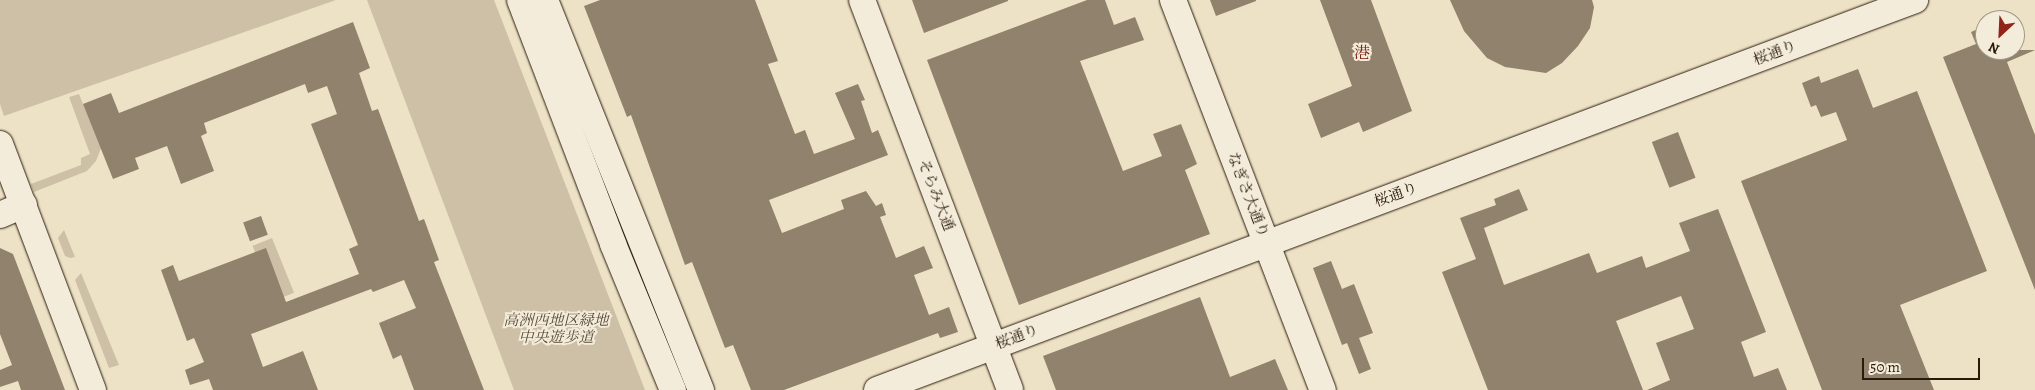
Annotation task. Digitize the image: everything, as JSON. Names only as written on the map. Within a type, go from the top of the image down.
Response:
[{"type":"street","points":[[520,0],[638,306],[673,390]]},
{"type":"street","points":[[545,0],[701,390]]},
{"type":"street","name":"そらみ大通","points":[[862,0],[1010,390]]},
{"type":"street","name":"なぎさ大通り","points":[[1173,0],[1324,390]]},
{"type":"street","name":"桜通り","points":[[877,390],[1267,243],[1870,8],[1915,0]]},
{"type":"street","points":[[0,144],[12,210],[93,390]]},
{"type":"green space","points":[[0,0],[336,0],[4,116],[0,104]]},
{"type":"green space","name":"高洲西地区緑地 中央遊歩道","points":[[367,0],[494,0],[645,390],[514,390]]},
{"type":"green space","points":[[79,94],[101,148],[96,161],[87,171],[34,192],[31,184],[81,165],[81,158],[90,154],[69,97]]},
{"type":"green space","points":[[64,230],[75,257],[65,256],[58,238]]},
{"type":"green space","points":[[272,238],[294,293],[275,301],[253,246]]},
{"type":"green space","points":[[81,273],[119,365],[109,368],[75,280]]},
{"type":"building","points":[[600,0],[755,0],[778,61],[768,64],[795,134],[805,130],[814,154],[855,139],[835,93],[858,84],[865,100],[861,101],[872,133],[878,130],[888,155],[769,200],[782,233],[844,209],[841,200],[866,191],[876,206],[882,203],[886,215],[880,217],[896,258],[924,246],[933,268],[914,275],[929,315],[949,307],[958,332],[940,338],[938,333],[784,390],[751,390],[733,345],[725,348],[692,262],[685,265],[631,115],[627,117],[584,6]]},
{"type":"building","points":[[912,0],[1008,0],[1008,1],[924,33]]},
{"type":"building","points":[[1087,0],[1105,0],[1114,25],[1135,17],[1144,40],[1080,61],[1123,171],[1162,156],[1153,134],[1181,124],[1197,164],[1185,170],[1210,234],[1019,305],[927,60]]},
{"type":"building","points":[[1210,0],[1256,0],[1256,1],[1216,16]]},
{"type":"building","points":[[1320,0],[1371,0],[1412,111],[1363,132],[1359,122],[1321,138],[1308,104],[1352,86]]},
{"type":"building","points":[[1450,0],[1592,0],[1594,7],[1590,28],[1578,46],[1562,63],[1546,73],[1505,67],[1487,58],[1464,31]]},
{"type":"building","points":[[353,22],[370,68],[359,73],[372,111],[378,109],[419,221],[424,219],[439,260],[434,262],[484,390],[414,390],[401,355],[393,359],[379,323],[416,308],[404,280],[373,292],[371,289],[251,334],[263,367],[303,351],[318,390],[213,390],[209,379],[190,385],[185,370],[204,362],[194,338],[187,341],[161,270],[173,265],[179,281],[266,248],[286,302],[359,274],[349,249],[358,245],[311,124],[337,114],[327,86],[308,93],[305,84],[204,123],[207,133],[201,136],[214,171],[181,184],[167,146],[135,158],[139,169],[113,179],[83,104],[111,93],[119,113]]},
{"type":"building","points":[[1975,30],[1975,42],[1971,32]]},
{"type":"building","points":[[1975,44],[1975,60],[2012,60],[2007,62],[2035,135],[2035,290],[1943,57]]},
{"type":"building","points":[[2025,50],[2035,50],[2025,54]]},
{"type":"building","points":[[1858,69],[1873,108],[1917,91],[1987,271],[1900,305],[1934,390],[1822,390],[1741,181],[1847,140],[1836,112],[1821,117],[1816,105],[1811,107],[1802,83],[1819,76],[1821,83]]},
{"type":"building","points":[[1678,132],[1696,178],[1669,188],[1652,142]]},
{"type":"building","points":[[1519,189],[1528,210],[1484,228],[1504,285],[1589,253],[1597,273],[1642,256],[1646,268],[1690,251],[1679,223],[1718,209],[1766,332],[1741,342],[1754,377],[1778,368],[1787,390],[1647,390],[1670,380],[1656,343],[1694,329],[1681,296],[1616,321],[1643,390],[1488,390],[1442,272],[1476,259],[1460,218],[1496,205],[1494,199]]},
{"type":"building","points":[[261,216],[268,235],[250,241],[243,222]]},
{"type":"building","points":[[0,248],[13,254],[65,390],[21,390],[18,381],[0,387],[0,370],[12,365],[0,334]]},
{"type":"building","points":[[1331,261],[1342,289],[1354,284],[1373,333],[1359,338],[1371,369],[1359,374],[1347,343],[1342,345],[1313,268]]},
{"type":"building","points":[[1200,297],[1230,377],[1275,359],[1288,390],[1056,390],[1043,356]]},
{"type":"district","name":"港","points":[[1362,53]]}]
